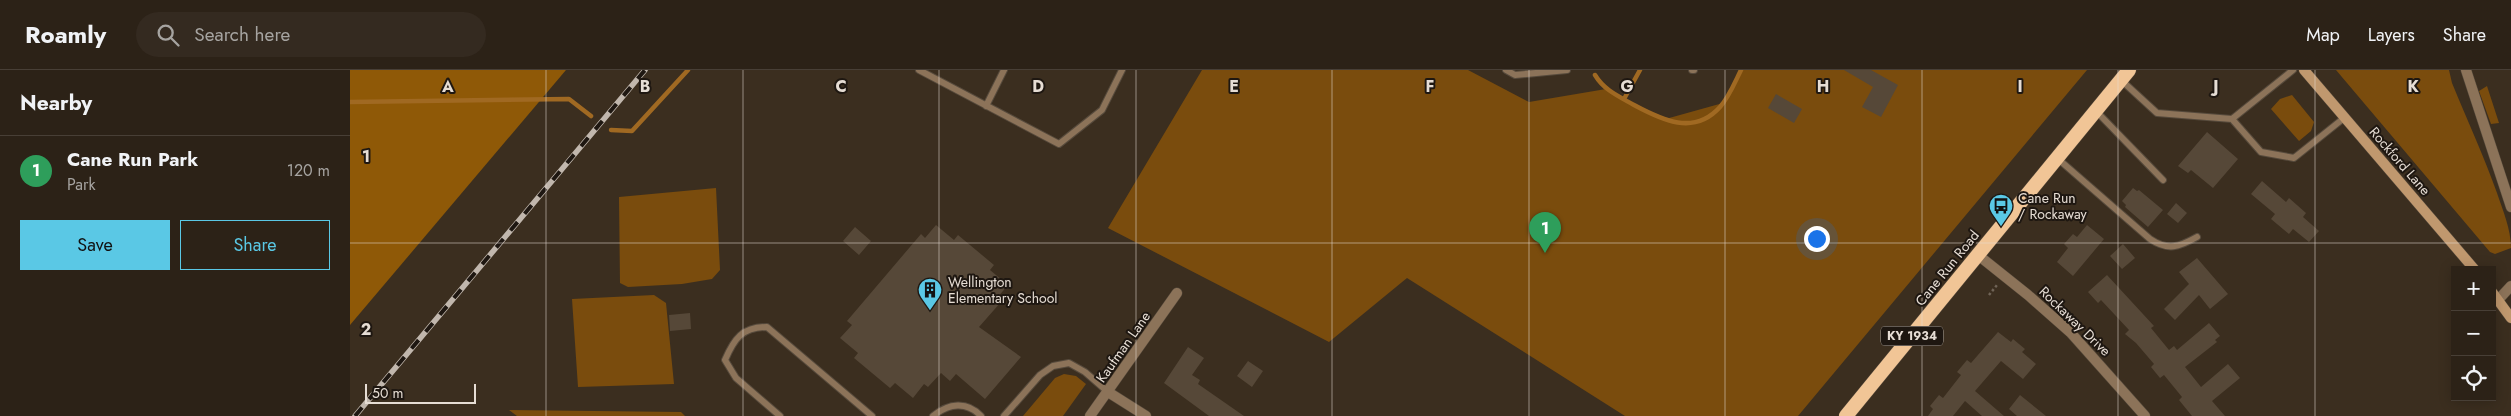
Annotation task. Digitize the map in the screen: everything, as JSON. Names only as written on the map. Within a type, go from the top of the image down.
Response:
[{"type":"highway","name":"Cane Run Road","points":[[1846,416],[2125,75]]},
{"type":"main road","name":"Rockford Lane","points":[[2304,70],[2472,266]]},
{"type":"main road","points":[[2496,297],[2511,318]]},
{"type":"street","points":[[2466,70],[2511,207]]},
{"type":"street","name":"Rockaway Drive","points":[[1978,255],[2071,333],[2145,416]]},
{"type":"street","points":[[2496,295],[2511,286]]},
{"type":"street","name":"Kaufman Lane","points":[[1090,416],[1177,293]]},
{"type":"street","points":[[1108,392],[1146,416]]},
{"type":"lane","points":[[919,70],[1059,144],[1102,110],[1122,70]]},
{"type":"lane","points":[[986,106],[1004,70]]},
{"type":"lane","points":[[1506,70],[1516,75],[1567,70]]},
{"type":"lane","points":[[2125,75],[2157,113],[2232,119],[2293,70]]},
{"type":"lane","points":[[2096,111],[2162,180]]},
{"type":"lane","points":[[2232,119],[2261,152],[2294,158],[2344,118]]},
{"type":"lane","points":[[2057,158],[2160,246],[2172,248],[2197,237]]},
{"type":"lane","points":[[780,416],[736,378],[725,360],[733,342],[753,327],[766,327],[872,416]]},
{"type":"lane","points":[[1004,416],[1040,375],[1053,366],[1069,363],[1085,372],[1108,392]]},
{"type":"lane","points":[[933,416],[946,407],[958,405],[971,406],[981,416]]},
{"type":"shaded area","points":[[350,70],[566,70],[350,325]]},
{"type":"shaded area","points":[[1202,70],[1468,70],[1529,102],[1606,89],[1662,120],[1723,103],[1741,70],[2087,70],[1798,416],[1625,416],[1407,278],[1329,342],[1108,228]]},
{"type":"shaded area","points":[[2336,70],[2449,70],[2452,83],[2487,165],[2502,207],[2508,227],[2511,248],[2495,254],[2490,252]]},
{"type":"shaded area","points":[[2487,86],[2499,123],[2491,124],[2479,91]]},
{"type":"shaded area","points":[[2292,95],[2314,122],[2311,131],[2299,141],[2271,109],[2280,99]]},
{"type":"shaded area","points":[[716,188],[720,270],[712,279],[682,284],[628,287],[620,283],[619,197]]},
{"type":"shaded area","points":[[654,295],[666,303],[674,384],[578,387],[572,299]]},
{"type":"shaded area","points":[[1064,374],[1076,376],[1086,384],[1063,416],[1023,416],[1055,378]]},
{"type":"shaded area","points":[[509,410],[681,412],[685,416],[517,416]]},
{"type":"building","points":[[1844,70],[1871,70],[1898,85],[1881,117],[1862,107],[1873,87]]},
{"type":"building","points":[[1776,94],[1802,109],[1794,123],[1768,108]]},
{"type":"building","points":[[2207,132],[2238,159],[2213,188],[2191,170],[2188,173],[2178,166]]},
{"type":"building","points":[[2262,181],[2286,202],[2289,198],[2306,213],[2303,217],[2319,231],[2309,242],[2293,229],[2289,234],[2271,219],[2275,214],[2251,194]]},
{"type":"building","points":[[2133,188],[2137,191],[2139,190],[2163,210],[2148,227],[2125,207],[2126,205],[2122,201]]},
{"type":"building","points":[[2176,203],[2187,213],[2178,223],[2167,214]]},
{"type":"building","name":"Wellington Elementary School","points":[[936,225],[954,240],[958,235],[994,265],[990,270],[1008,285],[997,298],[1001,302],[979,327],[1021,357],[985,399],[956,374],[950,381],[941,373],[928,387],[924,384],[913,398],[895,383],[890,388],[854,358],[858,353],[840,338],[852,325],[847,321],[921,234],[925,238]]},
{"type":"building","points":[[2087,225],[2104,239],[2073,276],[2057,262],[2068,248],[2064,244],[2073,234],[2077,237]]},
{"type":"building","points":[[855,227],[871,241],[859,255],[843,241]]},
{"type":"building","points":[[2123,244],[2135,258],[2122,269],[2110,256]]},
{"type":"building","points":[[2197,258],[2228,294],[2210,309],[2199,295],[2175,320],[2164,309],[2189,284],[2179,272]]},
{"type":"building","points":[[2107,275],[2154,326],[2151,328],[2169,350],[2174,346],[2177,350],[2209,323],[2220,336],[2215,340],[2217,342],[2185,367],[2201,387],[2228,364],[2240,378],[2212,401],[2225,416],[2192,416],[2179,400],[2182,397],[2164,375],[2160,378],[2151,367],[2154,364],[2136,343],[2125,334],[2129,330],[2101,300],[2098,303],[2088,292]]},
{"type":"building","points":[[690,313],[691,329],[670,331],[669,315]]},
{"type":"building","points":[[1998,332],[2011,342],[2013,339],[2025,349],[2022,352],[2036,364],[2023,379],[2001,361],[1975,391],[2004,416],[1982,416],[1965,401],[1953,416],[1928,416],[1933,409],[1930,406],[1939,395],[1943,398],[1961,375],[1957,372],[1967,360],[1971,363]]},
{"type":"building","points":[[1188,347],[1204,358],[1192,375],[1200,380],[1198,384],[1244,416],[1209,416],[1164,383]]},
{"type":"building","points":[[1248,361],[1263,371],[1252,387],[1237,376]]},
{"type":"building","points":[[2020,395],[2046,416],[2017,416],[2009,409]]},
{"type":"waterway","points":[[611,130],[632,131],[688,70]]},
{"type":"waterway","points":[[1624,99],[1640,70]]},
{"type":"waterway","points":[[1595,75],[1612,92],[1645,111],[1667,120],[1689,123],[1700,121],[1710,116],[1720,107],[1741,70]]},
{"type":"waterway","points":[[350,102],[569,99],[591,116]]},
{"type":"railway","points":[[355,416],[645,70]]},
{"type":"place","name":"Cane Run / Rockaway","points":[[2001,227]]},
{"type":"place","name":"Cane Run Park","points":[[1545,253]]},
{"type":"place","name":"Wellington Elementary School","points":[[930,311]]}]
